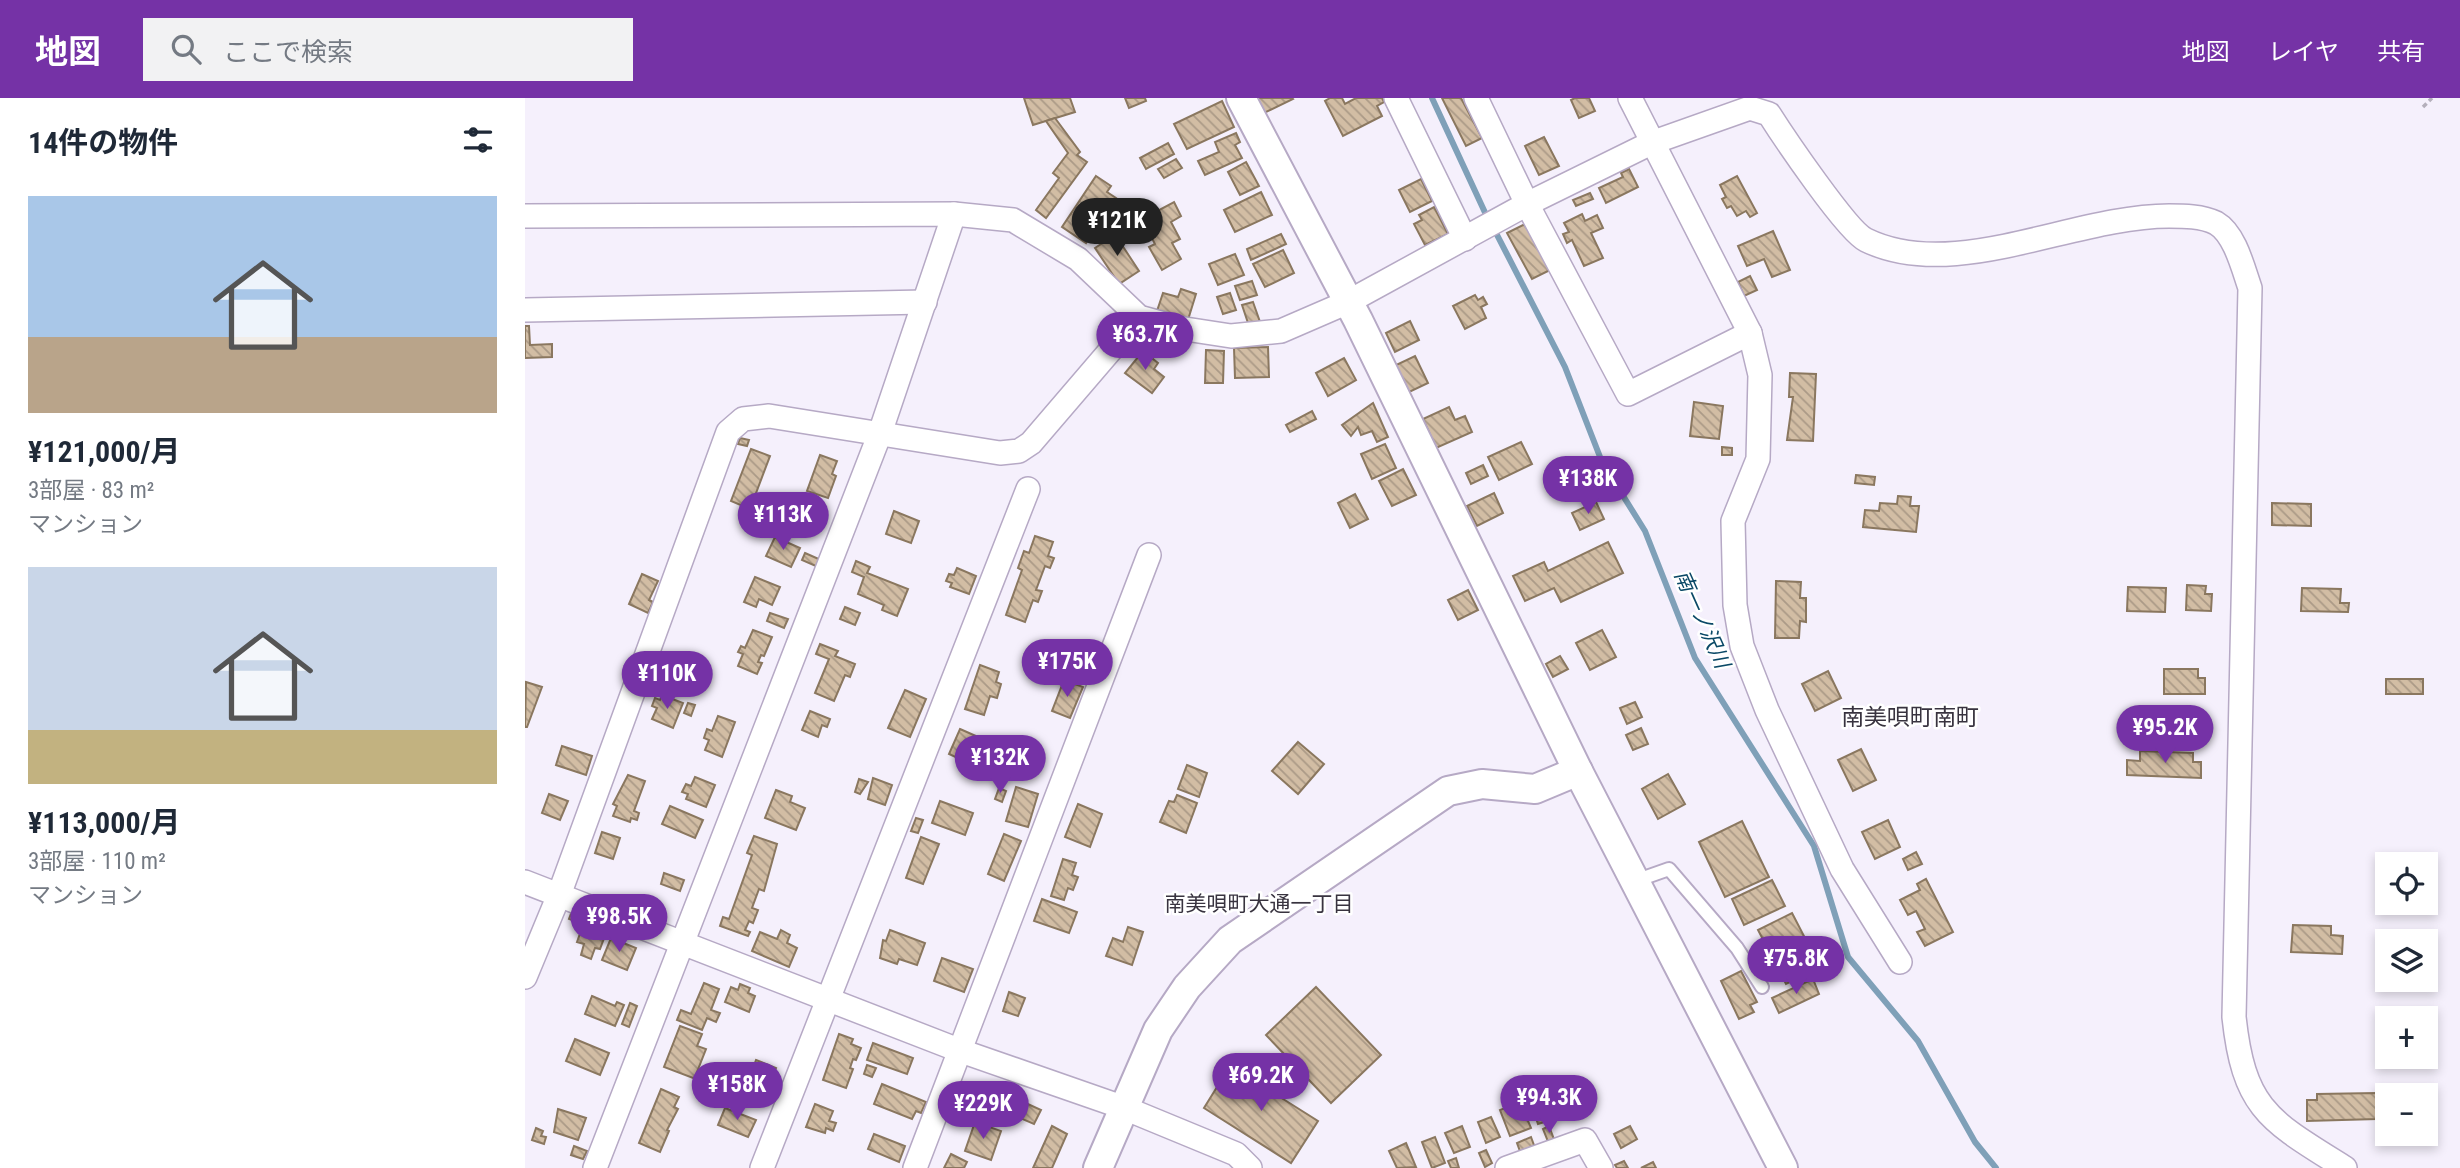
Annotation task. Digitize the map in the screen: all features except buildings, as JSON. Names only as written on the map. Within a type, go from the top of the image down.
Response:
[{"type":"street","points":[[1241,98],[1348,302],[1578,771],[1783,1168]]},
{"type":"street","points":[[1396,98],[1471,235]]},
{"type":"street","points":[[1476,98],[1527,204],[1628,394],[1750,333]]},
{"type":"street","points":[[1630,98],[1750,333],[1761,375],[1758,459],[1733,521],[1735,605],[1742,646],[1767,710],[1842,869],[1900,962]]},
{"type":"street","points":[[525,216],[954,214],[1013,220],[1079,259],[1139,317],[1231,336],[1282,331],[1348,302],[1527,204],[1651,143],[1750,108],[1769,114],[1796,156],[1863,239],[1897,252],[1926,256],[1961,254],[2073,228],[2148,216],[2189,216],[2217,223],[2235,247],[2250,288],[2234,1017],[2239,1058],[2255,1097],[2267,1115],[2345,1168]]},
{"type":"street","points":[[595,1168],[879,436],[954,214]]},
{"type":"street","points":[[525,310],[925,302]]},
{"type":"street","points":[[525,977],[559,895],[729,432],[743,419],[769,416],[879,436],[1000,453],[1019,452],[1031,443],[1139,317]]},
{"type":"street","points":[[762,1168],[1028,489]]},
{"type":"street","points":[[915,1168],[1149,555]]},
{"type":"street","points":[[1098,1168],[1122,1107],[1158,1030],[1187,987],[1230,940],[1448,791],[1482,784],[1535,789],[1578,771]]},
{"type":"street","points":[[525,882],[961,1051],[1122,1107],[1236,1154],[1249,1168]]},
{"type":"street","points":[[1507,1168],[1584,1140],[1601,1168]]},
{"type":"lane","points":[[1635,881],[1669,869],[1737,948],[1762,987]]},
{"type":"path","points":[[2423,107],[2432,98]]},
{"type":"waterway","name":"南一ノ沢川","points":[[1432,98],[1488,219]]},
{"type":"waterway","name":"南一ノ沢川","points":[[1494,229],[1565,367],[1602,462],[1645,531],[1695,658],[1814,846],[1848,957],[1918,1041],[1975,1142],[1996,1168]]},
{"type":"district","name":"南美唄町南町","points":[[1910,717]]},
{"type":"district","name":"南美唄町大通一丁目","points":[[1259,904]]}]
